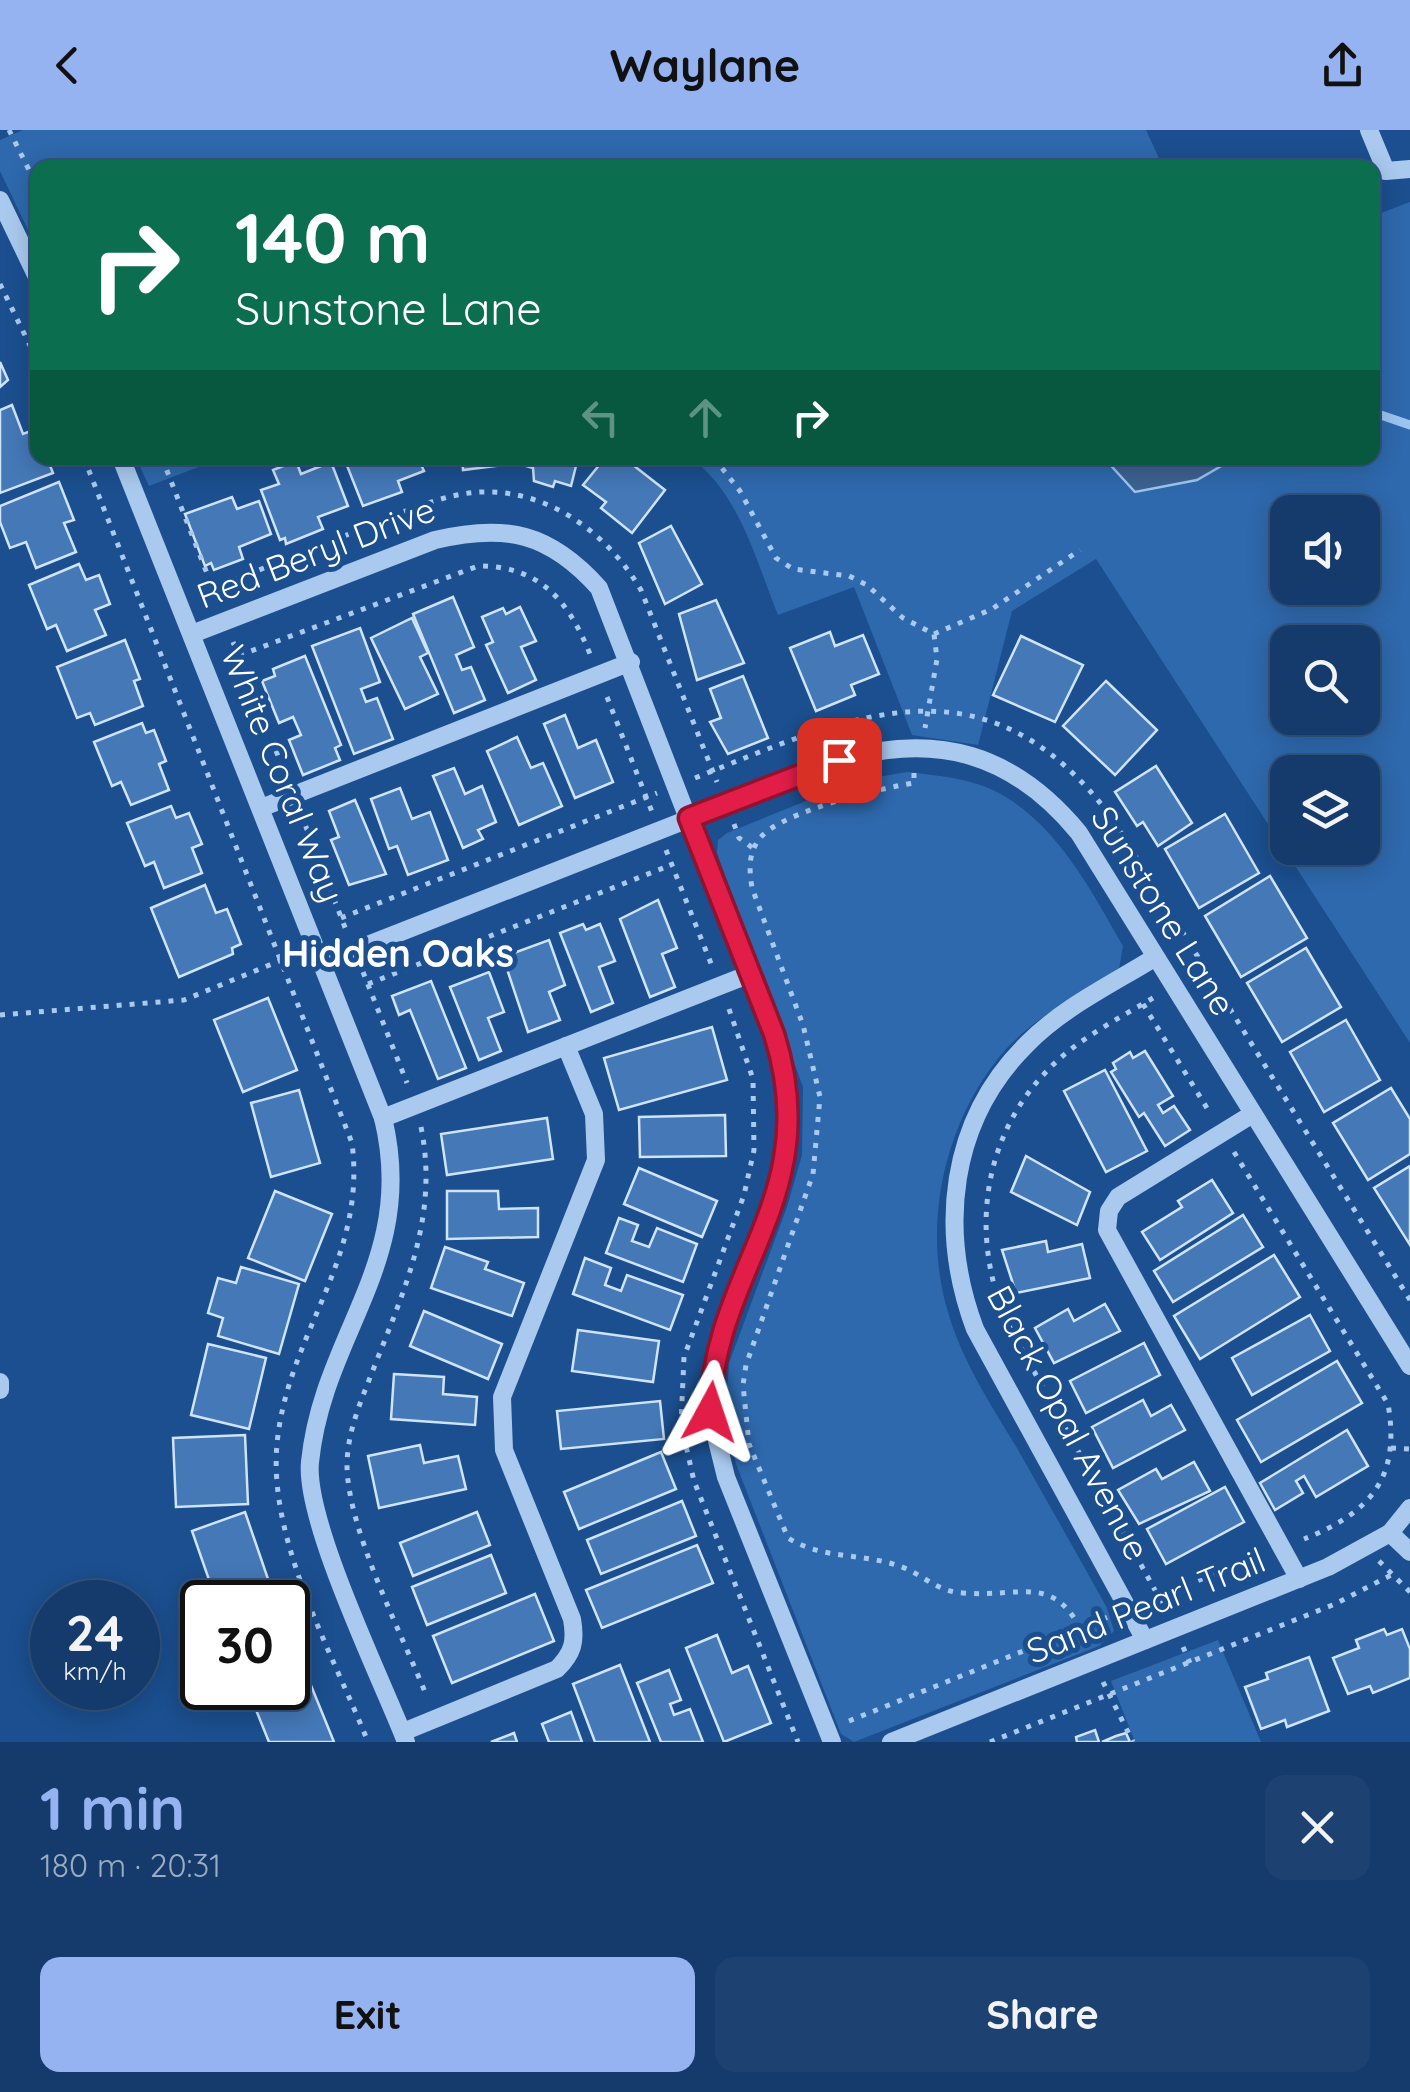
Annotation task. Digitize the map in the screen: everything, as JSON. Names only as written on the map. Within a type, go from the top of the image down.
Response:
[{"type":"street","points":[[1369,130],[1386,171],[1410,168]]},
{"type":"street","points":[[0,200],[30,262]]},
{"type":"street","name":"White Coral Way","points":[[124,465],[383,1118],[394,1186],[388,1232],[320,1416],[310,1465],[318,1523],[404,1737]]},
{"type":"street","name":"Red Beryl Drive","points":[[192,634],[435,540],[471,531],[508,532],[550,545],[580,566],[599,588],[631,662],[784,1067],[787,1150],[767,1226],[720,1342],[711,1375],[710,1412],[726,1477],[829,1736]]},
{"type":"street","points":[[261,808],[631,662]]},
{"type":"street","name":"Sunstone Lane","points":[[319,954],[355,950],[839,760],[892,746],[921,745],[980,758],[1008,770],[1060,810],[1097,860],[1251,1115],[1410,1366]]},
{"type":"street","name":"Black Opal Avenue","points":[[1145,1640],[974,1329],[954,1259],[953,1209],[967,1139],[981,1106],[1009,1066],[1057,1019],[1154,958]]},
{"type":"street","points":[[383,1118],[750,974]]},
{"type":"street","points":[[404,1737],[436,1718],[556,1670],[571,1655],[575,1636],[504,1450],[500,1425],[502,1397],[596,1160],[594,1114],[566,1046]]},
{"type":"street","points":[[1251,1115],[1118,1197],[1109,1212],[1106,1230],[1299,1579]]},
{"type":"street","name":"Sand Pearl Trail","points":[[891,1742],[1299,1579],[1390,1533],[1410,1508]]},
{"type":"street","points":[[1390,1533],[1406,1561]]},
{"type":"path","points":[[9,130],[30,172]]},
{"type":"path","points":[[0,284],[30,346]]},
{"type":"path","points":[[87,465],[347,1127],[356,1194],[347,1241],[281,1416],[277,1488],[293,1556],[368,1742]]},
{"type":"path","points":[[165,465],[415,1105],[429,1180],[422,1237],[352,1426],[348,1466],[354,1514],[436,1718]]},
{"type":"path","points":[[720,465],[740,491],[776,558],[793,569],[848,576],[867,585],[903,618],[934,634]]},
{"type":"path","points":[[145,614],[452,496],[490,492],[550,505],[579,520],[626,564],[642,590],[739,838],[753,848]]},
{"type":"path","points":[[934,634],[992,609],[1080,550]]},
{"type":"path","points":[[934,634],[936,659],[930,710],[914,783],[856,796],[776,825],[753,848],[748,868],[803,1025],[820,1098],[814,1174],[746,1365],[743,1386],[749,1444],[778,1523],[788,1538],[804,1548],[903,1567],[942,1590],[963,1594],[1034,1590],[1059,1598],[1080,1628],[1133,1742]]},
{"type":"path","points":[[341,918],[854,717],[930,710],[983,721],[1028,738],[1065,765],[1112,818],[1410,1300]]},
{"type":"path","points":[[368,984],[739,838]]},
{"type":"path","points":[[0,1015],[184,1000],[281,960],[319,954]]},
{"type":"path","points":[[1190,1662],[1160,1596],[1008,1326],[992,1283],[985,1245],[991,1170],[1018,1108],[1066,1054],[1204,967]]},
{"type":"path","points":[[795,1742],[829,1736],[1080,1628],[1334,1526],[1366,1504],[1386,1469],[1391,1448],[1388,1404],[1379,1384],[1143,1004]]},
{"type":"path","points":[[1391,1448],[1410,1449]]},
{"type":"path","points":[[990,1742],[1362,1592],[1406,1561]]},
{"type":"shaded area","points":[[23,130],[1146,130],[1160,160],[30,160],[30,234],[0,171],[0,140]]},
{"type":"shaded area","points":[[1410,202],[1410,1043],[1295,865],[1380,865],[1380,755],[1270,755],[1270,827],[1096,559],[1012,611],[978,745],[912,735],[854,587],[778,615],[745,530],[722,490],[699,465],[1380,465],[1380,213]]},
{"type":"shaded area","points":[[139,465],[204,465],[149,486]]},
{"type":"shaded area","points":[[1110,465],[1223,465],[1197,480],[1135,492]]},
{"type":"shaded area","points":[[907,772],[983,786],[1028,813],[1082,876],[1123,946],[1119,969],[1032,1025],[1007,1048],[986,1076],[968,1106],[944,1173],[937,1243],[940,1278],[961,1348],[1107,1608],[1114,1631],[1099,1646],[854,1742],[841,1734],[736,1464],[725,1419],[729,1363],[787,1207],[802,1155],[803,1087],[717,853],[718,840],[727,833],[855,781]]},
{"type":"shaded area","points":[[1218,1640],[1261,1742],[1135,1742],[1111,1681]]},
{"type":"building","points":[[0,362],[8,380],[0,387]]},
{"type":"building","points":[[12,405],[23,434],[30,431],[30,465],[50,465],[53,473],[0,493],[0,410]]},
{"type":"building","points":[[298,465],[301,474],[332,465],[348,506],[318,517],[323,529],[286,544],[285,538],[280,540],[261,490],[279,484],[273,470]]},
{"type":"building","points":[[347,465],[421,465],[424,471],[398,481],[402,492],[363,506]]},
{"type":"building","points":[[463,465],[504,465],[463,470]]},
{"type":"building","points":[[523,465],[576,465],[571,486],[555,481],[553,487],[534,481],[533,468]]},
{"type":"building","points":[[599,465],[633,465],[665,490],[632,533],[601,508],[606,502],[583,485]]},
{"type":"building","points":[[59,482],[74,520],[64,523],[76,552],[36,568],[26,542],[10,548],[0,522],[0,506]]},
{"type":"building","points":[[232,497],[237,509],[259,501],[271,534],[239,547],[243,559],[214,570],[211,563],[205,566],[185,514]]},
{"type":"building","points":[[671,526],[702,584],[665,604],[639,543]]},
{"type":"building","points":[[79,564],[86,580],[99,575],[110,604],[95,610],[106,635],[67,651],[56,625],[47,629],[29,585]]},
{"type":"building","points":[[453,597],[474,647],[456,655],[462,670],[471,667],[485,700],[454,713],[413,614]]},
{"type":"building","points":[[716,600],[744,663],[697,680],[679,614]]},
{"type":"building","points":[[520,607],[536,641],[521,647],[536,680],[508,693],[486,645],[493,642],[482,617],[503,608],[506,614]]},
{"type":"building","points":[[412,618],[428,653],[420,657],[438,694],[405,709],[371,638]]},
{"type":"building","points":[[360,628],[380,682],[361,689],[366,702],[377,698],[393,739],[354,754],[312,646]]},
{"type":"building","points":[[830,632],[835,646],[863,635],[879,674],[851,685],[855,695],[816,711],[790,648]]},
{"type":"building","points":[[1021,636],[1083,665],[1055,722],[993,695]]},
{"type":"building","points":[[125,640],[140,679],[134,681],[143,706],[95,725],[90,713],[77,718],[57,667]]},
{"type":"building","points":[[305,656],[341,745],[335,748],[340,760],[303,775],[289,740],[301,735],[293,717],[279,723],[262,681],[275,676],[273,669]]},
{"type":"building","points":[[743,676],[768,738],[728,754],[710,722],[721,718],[710,689]]},
{"type":"building","points":[[1106,681],[1157,730],[1115,775],[1063,726]]},
{"type":"building","points":[[565,715],[578,748],[596,740],[613,782],[575,798],[544,724]]},
{"type":"building","points":[[142,723],[146,733],[154,730],[166,761],[159,764],[169,790],[131,805],[121,782],[112,786],[94,742]]},
{"type":"building","points":[[517,737],[531,768],[543,763],[562,806],[519,825],[487,751]]},
{"type":"building","points":[[1156,766],[1192,823],[1158,846],[1143,822],[1137,826],[1115,792]]},
{"type":"building","points":[[454,768],[465,794],[482,786],[496,822],[478,830],[483,839],[463,848],[433,776]]},
{"type":"building","points":[[400,788],[412,819],[430,812],[448,860],[408,875],[397,846],[389,849],[371,799]]},
{"type":"building","points":[[355,800],[386,874],[349,885],[331,840],[339,837],[329,811]]},
{"type":"building","points":[[171,806],[176,818],[189,813],[202,844],[192,848],[202,873],[164,888],[154,862],[145,866],[127,823]]},
{"type":"building","points":[[1225,814],[1259,873],[1199,908],[1165,849]]},
{"type":"building","points":[[1270,876],[1307,938],[1241,977],[1205,916]]},
{"type":"building","points":[[205,885],[216,913],[227,909],[241,944],[232,948],[233,954],[179,977],[151,908]]},
{"type":"building","points":[[658,900],[677,948],[662,954],[675,987],[650,997],[620,919]]},
{"type":"building","points":[[583,924],[586,930],[600,924],[615,961],[599,967],[613,1003],[591,1012],[560,933]]},
{"type":"building","points":[[549,940],[565,985],[549,992],[560,1020],[528,1032],[503,957]]},
{"type":"building","points":[[1306,948],[1341,1007],[1282,1042],[1247,983]]},
{"type":"building","points":[[489,972],[504,1012],[488,1018],[501,1051],[479,1060],[450,987]]},
{"type":"building","points":[[431,981],[466,1068],[438,1079],[410,1010],[399,1015],[392,996]]},
{"type":"building","points":[[268,998],[297,1070],[243,1092],[214,1020]]},
{"type":"building","points":[[1346,1020],[1380,1080],[1324,1112],[1290,1052]]},
{"type":"building","points":[[712,1027],[727,1080],[619,1110],[604,1058]]},
{"type":"building","points":[[1145,1051],[1173,1096],[1158,1105],[1163,1113],[1174,1106],[1190,1130],[1165,1146],[1144,1113],[1139,1117],[1111,1072],[1116,1069],[1113,1063],[1130,1052],[1133,1058]]},
{"type":"building","points":[[1105,1070],[1147,1151],[1106,1172],[1064,1091]]},
{"type":"building","points":[[1391,1088],[1410,1119],[1410,1154],[1368,1180],[1333,1123]]},
{"type":"building","points":[[299,1090],[320,1163],[271,1177],[251,1103]]},
{"type":"building","points":[[725,1115],[726,1156],[640,1157],[639,1117]]},
{"type":"building","points":[[547,1118],[553,1159],[447,1175],[441,1134]]},
{"type":"building","points":[[1026,1156],[1090,1192],[1077,1225],[1011,1192]]},
{"type":"building","points":[[1410,1166],[1410,1245],[1374,1188]]},
{"type":"building","points":[[639,1168],[717,1201],[702,1237],[624,1204]]},
{"type":"building","points":[[1212,1180],[1233,1213],[1160,1260],[1142,1232],[1182,1207],[1178,1201]]},
{"type":"building","points":[[275,1191],[332,1214],[305,1281],[248,1258]]},
{"type":"building","points":[[447,1191],[498,1191],[499,1209],[538,1208],[538,1237],[447,1239]]},
{"type":"building","points":[[1243,1215],[1263,1247],[1173,1302],[1154,1271]]},
{"type":"building","points":[[619,1218],[638,1225],[632,1241],[649,1247],[657,1228],[697,1244],[683,1282],[606,1253]]},
{"type":"building","points":[[1046,1241],[1048,1252],[1082,1244],[1090,1278],[1016,1293],[1002,1250]]},
{"type":"building","points":[[445,1247],[488,1262],[485,1269],[524,1283],[512,1316],[431,1288]]},
{"type":"building","points":[[1274,1255],[1300,1297],[1200,1359],[1174,1316]]},
{"type":"building","points":[[585,1258],[611,1268],[605,1285],[621,1291],[627,1275],[683,1295],[670,1330],[573,1294]]},
{"type":"building","points":[[241,1267],[299,1284],[279,1354],[218,1336],[223,1318],[208,1313],[218,1278],[236,1283]]},
{"type":"building","points":[[1105,1304],[1120,1331],[1054,1363],[1035,1328],[1068,1309],[1074,1321]]},
{"type":"building","points":[[424,1311],[502,1344],[488,1379],[410,1346]]},
{"type":"building","points":[[1310,1315],[1330,1351],[1252,1395],[1232,1358]]},
{"type":"building","points":[[578,1330],[659,1341],[653,1382],[572,1371]]},
{"type":"building","points":[[1144,1343],[1160,1375],[1086,1413],[1070,1381]]},
{"type":"building","points":[[208,1344],[266,1358],[249,1429],[191,1415]]},
{"type":"building","points":[[1337,1361],[1362,1403],[1261,1462],[1237,1420]]},
{"type":"building","points":[[394,1374],[444,1377],[443,1394],[477,1397],[475,1425],[391,1419]]},
{"type":"building","points":[[1143,1400],[1151,1416],[1171,1405],[1185,1430],[1113,1468],[1092,1427]]},
{"type":"building","points":[[660,1401],[664,1439],[561,1449],[557,1411]]},
{"type":"building","points":[[1347,1430],[1368,1466],[1316,1497],[1304,1476],[1296,1481],[1303,1493],[1275,1510],[1260,1483]]},
{"type":"building","points":[[245,1435],[248,1504],[176,1507],[173,1438]]},
{"type":"building","points":[[420,1445],[424,1463],[458,1456],[466,1489],[379,1508],[368,1456]]},
{"type":"building","points":[[661,1452],[676,1489],[579,1529],[564,1492]]},
{"type":"building","points":[[1194,1462],[1210,1491],[1139,1524],[1118,1490],[1156,1469],[1162,1479]]},
{"type":"building","points":[[1225,1487],[1244,1522],[1166,1564],[1147,1529]]},
{"type":"building","points":[[682,1501],[696,1536],[601,1574],[587,1540]]},
{"type":"building","points":[[245,1512],[268,1579],[209,1580],[192,1531]]},
{"type":"building","points":[[477,1512],[490,1545],[413,1576],[400,1543]]},
{"type":"building","points":[[697,1545],[713,1583],[602,1628],[586,1590]]},
{"type":"building","points":[[491,1555],[506,1593],[427,1625],[412,1587]]},
{"type":"building","points":[[535,1594],[554,1641],[452,1683],[433,1636]]},
{"type":"building","points":[[1384,1629],[1387,1635],[1402,1629],[1410,1649],[1410,1678],[1373,1693],[1370,1686],[1348,1694],[1333,1658],[1359,1648],[1356,1640]]},
{"type":"building","points":[[717,1635],[732,1673],[748,1666],[771,1723],[724,1742],[686,1648]]},
{"type":"building","points":[[1309,1657],[1329,1711],[1287,1727],[1285,1720],[1261,1729],[1245,1687],[1268,1679],[1266,1673]]},
{"type":"building","points":[[620,1665],[650,1742],[595,1742],[573,1684]]},
{"type":"building","points":[[669,1670],[681,1700],[670,1704],[674,1715],[690,1709],[703,1742],[661,1742],[637,1683]]},
{"type":"building","points":[[310,1683],[334,1742],[269,1742],[256,1710],[310,1710]]},
{"type":"building","points":[[571,1712],[582,1742],[549,1742],[542,1724]]},
{"type":"building","points":[[1095,1730],[1099,1742],[1077,1742],[1076,1737]]},
{"type":"building","points":[[514,1733],[517,1742],[491,1742]]},
{"type":"building","points":[[1126,1733],[1130,1742],[1102,1742],[1116,1736]]},
{"type":"waterway","points":[[1380,415],[1410,425]]},
{"type":"district","name":"Hidden Oaks","points":[[398,954]]},
{"type":"route","points":[[710,1412],[711,1375],[720,1342],[781,1184],[788,1112],[784,1067],[774,1034],[689,818],[839,760]]}]
